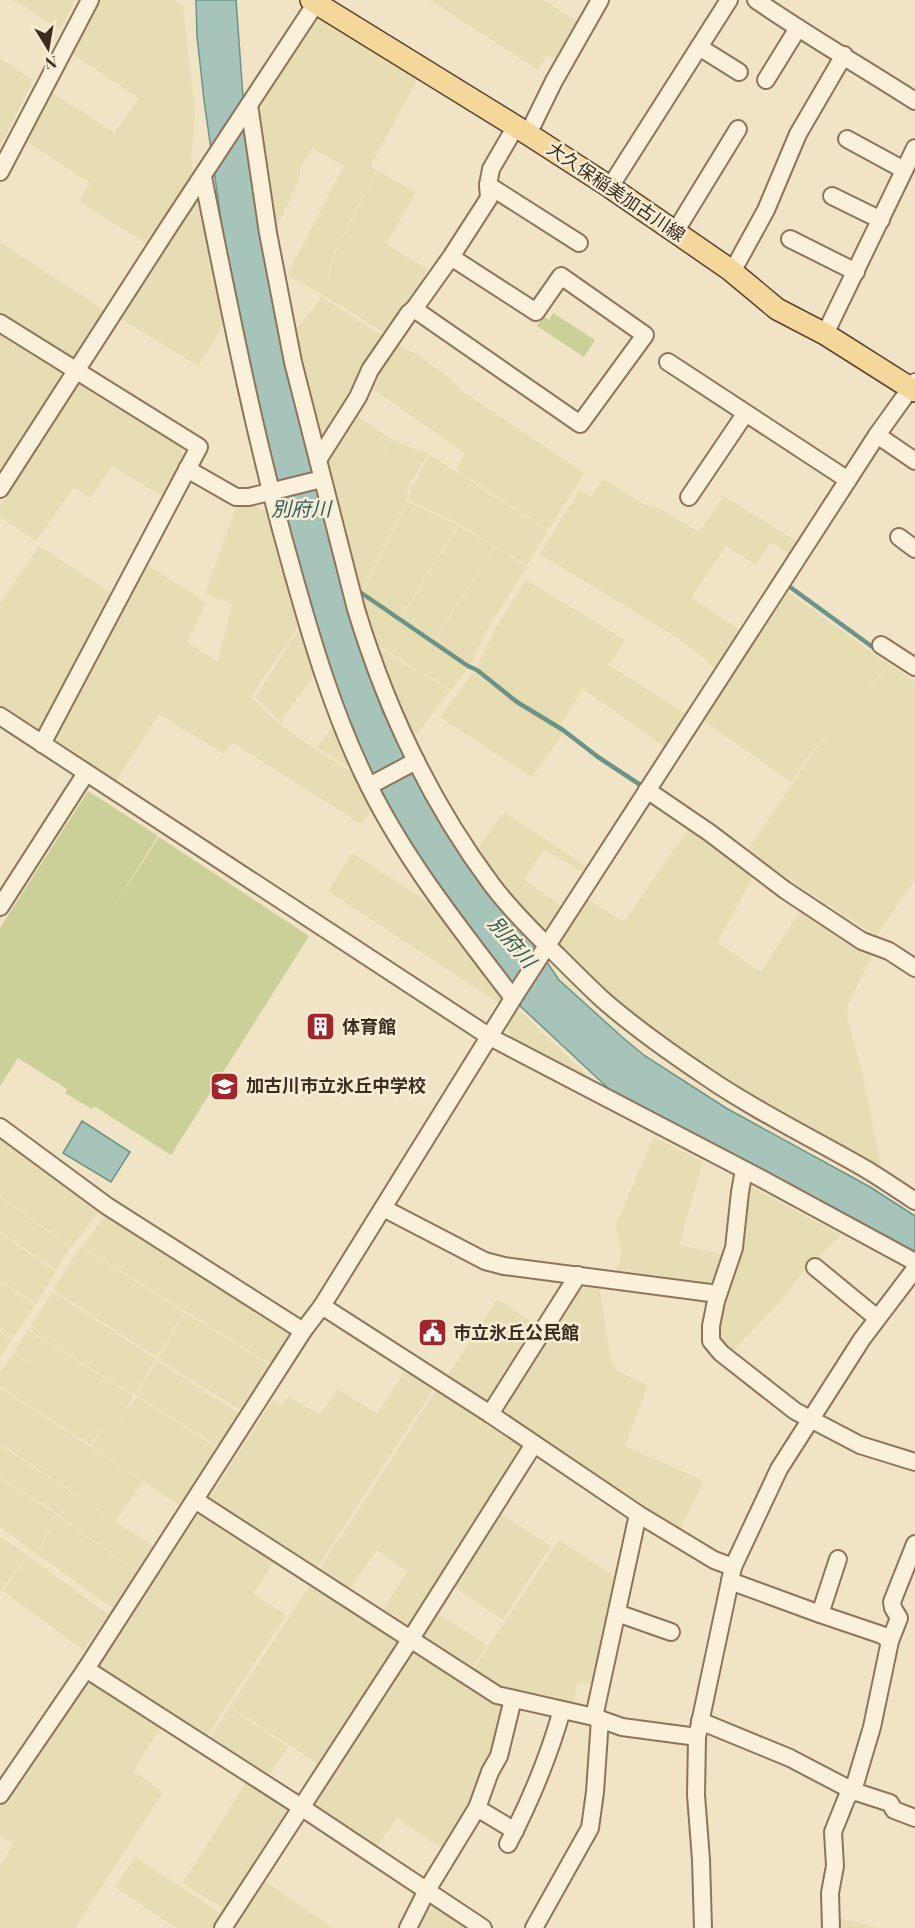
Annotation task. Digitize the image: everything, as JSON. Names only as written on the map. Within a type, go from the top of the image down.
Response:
[{"type":"main road","name":"大久保稲美加古川線","points":[[315,1],[610,187],[732,272],[777,309],[825,334],[914,387]]},
{"type":"street","points":[[0,172],[90,0]]},
{"type":"street","points":[[610,187],[729,0]]},
{"type":"street","points":[[756,0],[777,6],[798,28],[915,101]]},
{"type":"street","points":[[0,489],[315,1]]},
{"type":"street","points":[[318,460],[358,397],[370,370],[409,312],[414,309],[451,257],[489,198],[488,185],[491,169],[522,130],[554,81],[597,1]]},
{"type":"street","points":[[766,80],[798,28]]},
{"type":"street","points":[[699,47],[739,72]]},
{"type":"street","points":[[732,272],[766,210],[798,134],[844,55]]},
{"type":"street","points":[[247,108],[293,362],[334,527],[368,650],[390,707],[442,810],[488,879],[546,949],[617,1012],[701,1073],[778,1122],[870,1172],[915,1201]]},
{"type":"street","points":[[675,231],[716,151],[738,129]]},
{"type":"street","points":[[847,139],[906,178]]},
{"type":"street","points":[[825,334],[881,220],[906,178],[915,147]]},
{"type":"street","points":[[204,174],[248,396],[270,491],[319,662],[369,786],[387,821],[428,885],[515,995]]},
{"type":"street","points":[[488,185],[579,243]]},
{"type":"street","points":[[832,196],[881,220]]},
{"type":"street","points":[[790,238],[856,272]]},
{"type":"street","points":[[414,309],[580,424],[645,335],[561,276],[536,312],[451,257]]},
{"type":"street","points":[[0,323],[199,447],[42,744]]},
{"type":"street","points":[[668,362],[848,480]]},
{"type":"street","points":[[0,1795],[86,1669],[303,1331],[322,1306],[515,995],[848,480],[914,387]]},
{"type":"street","points":[[689,497],[745,414]]},
{"type":"street","points":[[878,435],[915,461]]},
{"type":"street","points":[[187,469],[236,497],[249,497],[322,479]]},
{"type":"street","points":[[899,537],[915,549]]},
{"type":"street","points":[[881,645],[915,668]]},
{"type":"street","points":[[0,716],[490,1037],[915,1262]]},
{"type":"street","points":[[369,786],[416,761]]},
{"type":"street","points":[[0,908],[86,773]]},
{"type":"street","points":[[647,790],[710,833],[785,890],[862,941],[889,951],[915,968]]},
{"type":"street","points":[[0,1127],[107,1206],[303,1331]]},
{"type":"street","points":[[744,1170],[734,1248],[718,1294],[711,1326],[711,1341],[721,1353],[795,1411],[860,1445],[915,1462]]},
{"type":"street","points":[[383,1208],[485,1261],[504,1266],[718,1294]]},
{"type":"street","points":[[815,1267],[877,1318]]},
{"type":"street","points":[[703,1928],[696,1795],[698,1729],[731,1574],[779,1470],[862,1339],[915,1269]]},
{"type":"street","points":[[490,1414],[579,1275]]},
{"type":"street","points":[[322,1306],[490,1414],[638,1515],[714,1560],[731,1574],[820,1614],[882,1635],[890,1641]]},
{"type":"street","points":[[223,1928],[534,1444]]},
{"type":"street","points":[[195,1500],[497,1695],[597,1718],[622,1727],[698,1729],[790,1758],[853,1791],[890,1803],[894,1810],[915,1818]]},
{"type":"street","points":[[534,1928],[590,1828],[596,1792],[597,1718],[638,1515]]},
{"type":"street","points":[[831,1928],[830,1893],[835,1866],[833,1832],[847,1797],[853,1791],[872,1727],[890,1641],[899,1618],[892,1602],[915,1544]]},
{"type":"street","points":[[820,1614],[838,1559]]},
{"type":"street","points":[[617,1613],[671,1632]]},
{"type":"street","points":[[86,1669],[301,1807],[483,1928]]},
{"type":"street","points":[[408,1928],[427,1890],[477,1808],[499,1755],[513,1699]]},
{"type":"street","points":[[477,1808],[511,1838],[529,1804],[550,1752],[562,1710]]},
{"type":"shaded area","points":[[14,0],[75,0],[60,30]]},
{"type":"shaded area","points":[[93,0],[174,0],[183,5],[195,114],[191,159],[194,178],[150,246],[79,201],[90,183],[22,138],[46,89],[115,133],[139,98],[66,50]]},
{"type":"shaded area","points":[[430,0],[543,0],[582,24],[561,62],[547,55],[538,70]]},
{"type":"shaded area","points":[[323,18],[419,76],[370,167],[376,171],[335,250],[325,296],[287,275],[344,166],[313,148],[300,168],[300,177],[275,232],[256,108],[314,19]]},
{"type":"shaded area","points":[[0,58],[33,81],[0,147]]},
{"type":"shaded area","points":[[377,171],[416,192],[386,244],[427,269],[425,273],[429,277],[390,336],[325,296],[336,251]]},
{"type":"shaded area","points":[[200,194],[226,321],[198,366],[120,318]]},
{"type":"shaded area","points":[[0,242],[105,311],[74,360],[0,317]]},
{"type":"shaded area","points":[[322,297],[387,339],[323,447],[294,332]]},
{"type":"shaded area","points":[[0,332],[66,374],[0,477]]},
{"type":"shaded area","points":[[394,343],[418,355],[448,377],[462,391],[584,473],[549,530],[456,470],[465,453],[367,385]]},
{"type":"shaded area","points":[[85,382],[182,446],[183,461],[165,498],[112,466],[90,498],[74,487],[36,541],[0,517],[0,506],[76,386]]},
{"type":"shaded area","points":[[357,416],[392,440],[381,458],[393,440],[428,454],[410,484],[403,510],[362,592],[357,589],[324,458]]},
{"type":"shaded area","points":[[430,455],[548,531],[527,565],[459,524],[407,499]]},
{"type":"shaded area","points":[[603,479],[642,503],[664,511],[699,532],[724,496],[799,543],[791,556],[771,542],[756,565],[726,546],[691,598],[744,633],[718,673],[702,656],[676,637],[540,554],[580,489],[591,497]]},
{"type":"shaded area","points":[[239,500],[266,511],[300,624],[251,697],[278,723],[355,774],[359,788],[371,811],[361,824],[232,742],[224,754],[159,714],[114,784],[48,740],[142,562],[206,602],[187,642],[218,662],[232,604],[205,593]]},
{"type":"shaded area","points":[[406,501],[457,525],[400,618],[363,593],[404,511]]},
{"type":"shaded area","points":[[458,526],[494,545],[435,642],[401,619]]},
{"type":"shaded area","points":[[39,546],[113,594],[38,733],[0,709],[0,604]]},
{"type":"shaded area","points":[[495,546],[527,567],[491,623],[469,667],[451,690],[372,642],[358,591],[447,652],[436,643],[445,624]]},
{"type":"shaded area","points":[[526,580],[625,640],[609,665],[689,716],[668,749],[583,689],[559,727],[550,722],[564,732],[532,777],[440,717],[475,670],[488,683],[504,692],[477,666],[496,627]]},
{"type":"shaded area","points":[[784,589],[888,664],[837,726],[889,664],[915,682],[915,880],[876,936],[747,851],[815,750],[831,732],[814,749],[791,782],[701,719]]},
{"type":"shaded area","points":[[301,626],[315,674],[282,719],[282,723],[255,697]]},
{"type":"shaded area","points":[[372,644],[450,691],[413,739]]},
{"type":"shaded area","points":[[336,722],[355,771],[317,747]]},
{"type":"shaded area","points":[[504,812],[590,869],[587,875],[544,849],[524,880],[566,909],[546,933],[539,930],[475,852]]},
{"type":"shaded area","points":[[692,823],[756,872],[717,942],[761,972],[802,908],[875,950],[848,1005],[847,1019],[861,1068],[882,1172],[812,1135],[685,1054],[634,1017],[559,949],[560,939],[586,898],[624,922]]},
{"type":"shaded area","points":[[352,853],[445,913],[505,999],[502,1005],[328,891]]},
{"type":"shaded area","points":[[518,1009],[594,1082],[511,1039],[506,1025]]},
{"type":"shaded area","points":[[0,1134],[99,1206],[99,1211],[71,1247],[0,1195]]},
{"type":"shaded area","points":[[654,1137],[703,1162],[679,1245],[725,1255],[715,1283],[616,1270],[622,1255],[616,1224]]},
{"type":"shaded area","points":[[746,1184],[841,1235],[802,1273],[779,1303],[731,1353],[719,1342],[716,1326]]},
{"type":"shaded area","points":[[0,1196],[70,1248],[56,1270],[0,1231]]},
{"type":"shaded area","points":[[108,1213],[294,1332],[272,1365],[81,1246]]},
{"type":"shaded area","points":[[0,1233],[56,1272],[36,1304],[0,1279]]},
{"type":"shaded area","points":[[80,1247],[184,1312],[157,1357],[53,1290]]},
{"type":"shaded area","points":[[0,1281],[35,1305],[12,1339],[0,1330]]},
{"type":"shaded area","points":[[584,1285],[600,1290],[611,1361],[617,1371],[648,1385],[625,1446],[704,1481],[680,1528],[500,1414]]},
{"type":"shaded area","points":[[52,1292],[156,1359],[134,1395],[29,1329]]},
{"type":"shaded area","points":[[497,1299],[534,1324],[486,1401],[447,1377]]},
{"type":"shaded area","points":[[185,1313],[271,1366],[242,1411],[158,1359]]},
{"type":"shaded area","points":[[28,1330],[133,1396],[119,1422],[136,1397],[218,1448],[179,1505],[91,1446],[112,1416],[90,1445],[0,1386],[0,1373],[14,1353],[37,1368],[14,1352]]},
{"type":"shaded area","points":[[0,1332],[12,1340],[0,1357]]},
{"type":"shaded area","points":[[157,1361],[240,1414],[218,1446],[136,1395]]},
{"type":"shaded area","points":[[406,1370],[435,1387],[315,1571],[213,1504],[209,1498],[273,1400],[281,1405],[288,1396],[320,1415],[338,1389],[377,1414]]},
{"type":"shaded area","points":[[0,1388],[143,1482],[115,1521],[0,1443]]},
{"type":"shaded area","points":[[437,1389],[522,1443],[524,1449],[411,1628],[406,1630],[380,1614],[407,1572],[377,1550],[347,1592],[317,1573]]},
{"type":"shaded area","points":[[0,1445],[73,1494],[60,1515],[0,1477]]},
{"type":"shaded area","points":[[0,1479],[59,1516],[35,1553],[0,1527]]},
{"type":"shaded area","points":[[74,1495],[155,1547],[139,1573],[60,1516]]},
{"type":"shaded area","points":[[201,1513],[276,1559],[253,1594],[286,1615],[205,1739],[97,1666],[198,1514]]},
{"type":"shaded area","points":[[499,1513],[551,1546],[503,1620],[453,1586]]},
{"type":"shaded area","points":[[59,1517],[139,1574],[117,1608],[112,1608],[36,1553]]},
{"type":"shaded area","points":[[0,1536],[27,1555],[1,1590],[0,1589]]},
{"type":"shaded area","points":[[559,1540],[617,1578],[596,1685],[577,1682],[573,1707],[503,1692],[472,1671]]},
{"type":"shaded area","points":[[28,1556],[109,1615],[83,1650],[3,1591]]},
{"type":"shaded area","points":[[311,1583],[399,1642],[320,1765],[230,1707]]},
{"type":"shaded area","points":[[435,1612],[487,1645],[470,1670],[420,1637]]},
{"type":"shaded area","points":[[412,1649],[505,1707],[479,1782],[442,1848],[397,1818],[375,1849],[310,1806]]},
{"type":"shaded area","points":[[86,1681],[91,1681],[162,1725],[133,1771],[163,1792],[75,1928],[0,1928],[0,1865],[14,1844],[0,1835],[0,1807]]},
{"type":"shaded area","points":[[229,1708],[288,1747],[267,1779],[208,1740]]},
{"type":"shaded area","points":[[247,1781],[292,1809],[227,1911],[183,1883]]},
{"type":"shaded area","points":[[135,1857],[223,1915],[215,1928],[176,1928],[115,1887]]},
{"type":"shaded area","points":[[264,1881],[333,1928],[233,1928]]},
{"type":"shaded area","points":[[433,1900],[474,1928],[416,1928],[427,1903]]},
{"type":"shaded area","points":[[835,1917],[879,1928],[835,1928]]},
{"type":"green space","points":[[553,313],[595,340],[584,357],[537,326],[543,316],[549,320]]},
{"type":"green space","points":[[88,791],[158,836],[110,912],[159,837],[309,936],[171,1155],[94,1106],[92,1109],[65,1093],[67,1089],[18,1058],[0,1086],[0,928]]},
{"type":"water","name":"別府川","points":[[196,0],[236,0],[245,125],[363,654],[382,710],[428,802],[448,834],[536,946],[559,980],[645,1056],[726,1108],[870,1187],[915,1216],[915,1254],[625,1104],[518,1004],[418,859],[357,747],[303,594],[242,338],[223,234],[204,100],[197,36]]},
{"type":"water","points":[[82,1121],[130,1152],[111,1182],[63,1153]]},
{"type":"waterway","points":[[790,587],[878,651]]},
{"type":"waterway","points":[[357,590],[477,670],[517,702],[563,730],[642,786]]},
{"type":"place","name":"体育館","points":[[321,1027]]},
{"type":"place","name":"加古川市立氷丘中学校","points":[[225,1086]]},
{"type":"place","name":"市立氷丘公民館","points":[[432,1333]]}]
